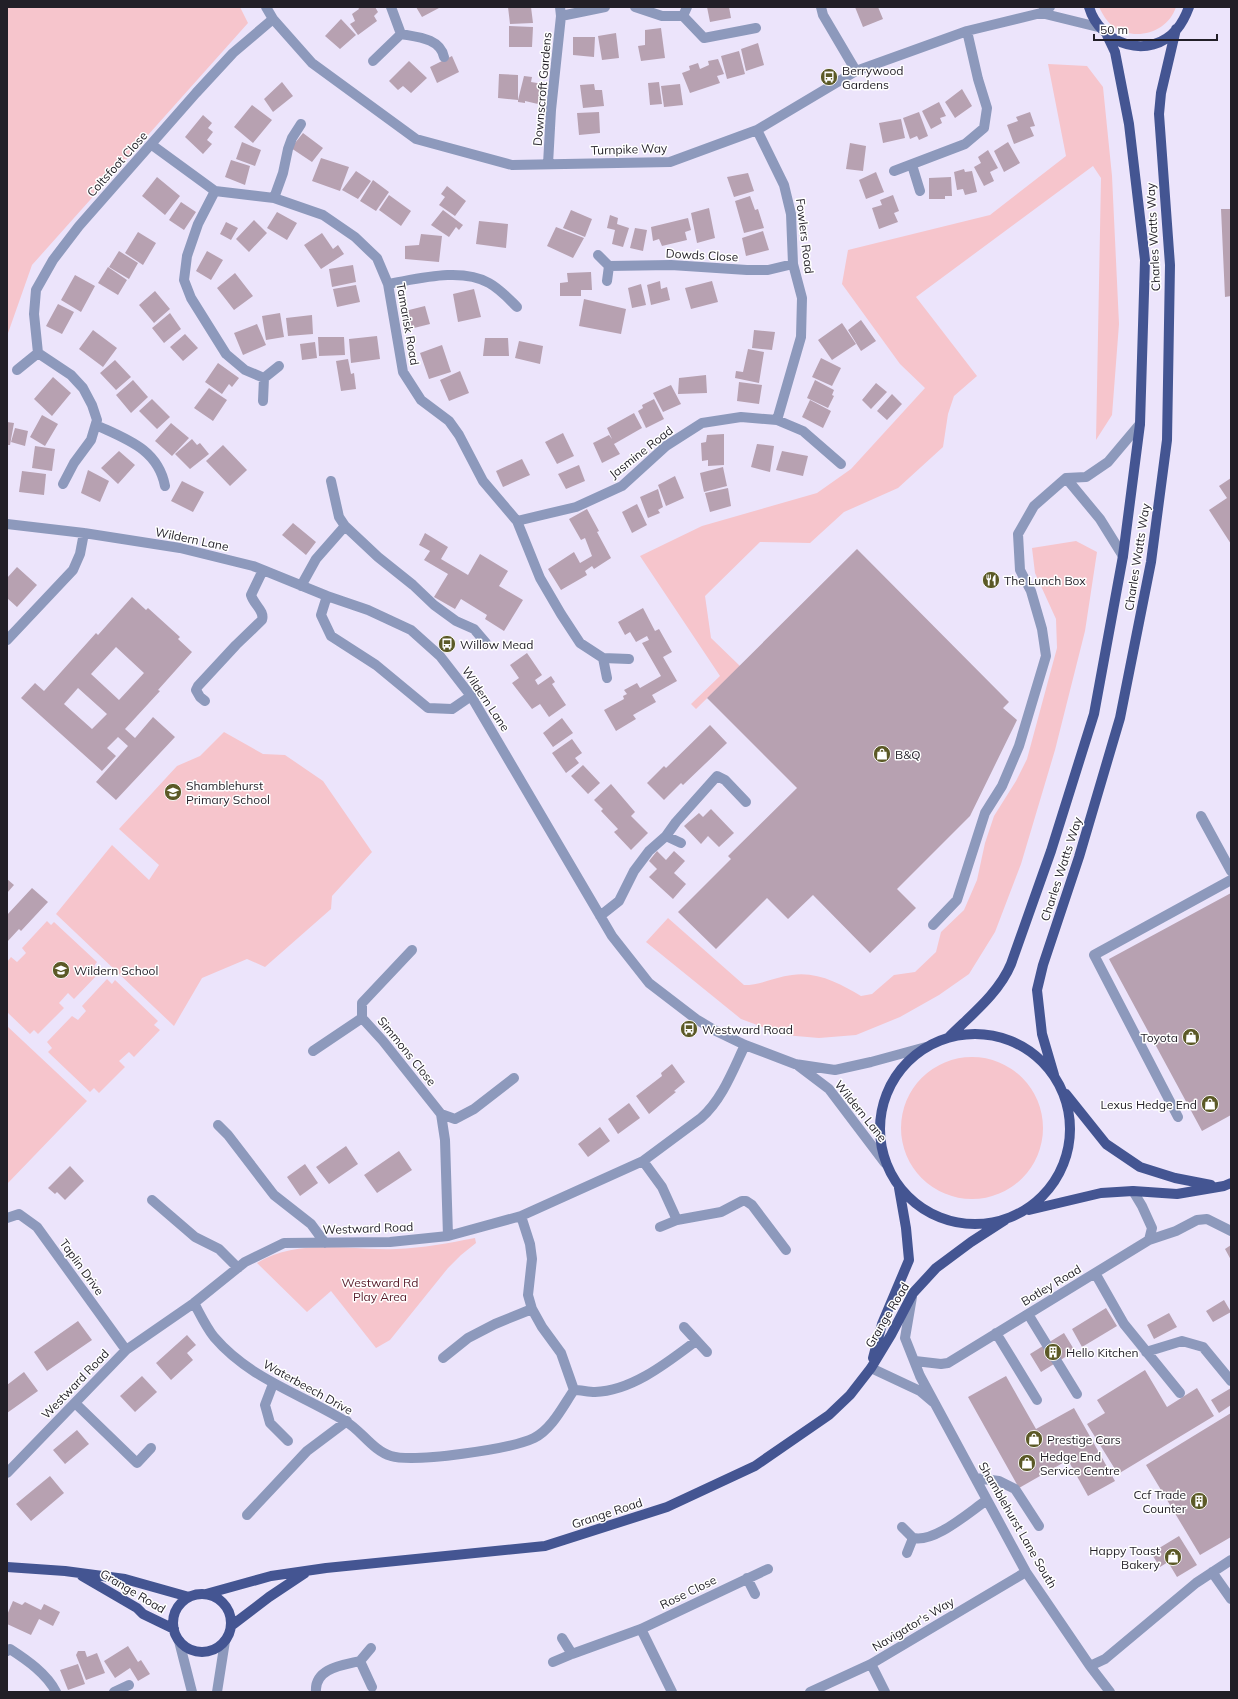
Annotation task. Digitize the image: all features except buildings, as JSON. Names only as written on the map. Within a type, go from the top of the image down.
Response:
[{"type":"main road","points":[[1088,7],[1098,27],[1107,35],[1118,42],[1143,46],[1161,40],[1176,29],[1184,18],[1189,7]]},
{"type":"main road","name":"Charles Watts Way","points":[[1054,1075],[1042,1034],[1037,990],[1043,965],[1079,857],[1120,718],[1151,562],[1167,440],[1170,265],[1159,114],[1161,93],[1176,29]]},
{"type":"main road","name":"Charles Watts Way","points":[[949,1037],[982,1005],[1006,975],[1011,964],[1051,851],[1094,714],[1123,556],[1140,424],[1145,260],[1129,124],[1115,52],[1107,35]]},
{"type":"main road","points":[[1216,1187],[1175,1178],[1140,1167],[1106,1144],[1063,1090],[1054,1075],[1034,1053],[1008,1039],[978,1033],[949,1037],[926,1047],[905,1063],[890,1085],[881,1110],[879,1137],[885,1163],[900,1188],[921,1208],[947,1221],[976,1225],[1005,1220],[1023,1212],[1101,1193],[1133,1191],[1178,1194],[1224,1186],[1231,1183]]},
{"type":"main road","points":[[1023,1212],[1042,1198],[1052,1186],[1066,1159],[1070,1136],[1070,1113],[1063,1090]]},
{"type":"main road","name":"Grange Road","points":[[871,1368],[882,1324],[909,1260],[900,1188]]},
{"type":"main road","name":"Grange Road","points":[[206,1594],[271,1576],[326,1568],[546,1546],[667,1508],[761,1462],[829,1415],[850,1395],[871,1368],[892,1335],[913,1293],[936,1268],[971,1242],[1005,1220]]},
{"type":"main road","name":"Grange Road","points":[[7,1567],[125,1579],[189,1597]]},
{"type":"main road","name":"Grange Road","points":[[231,1626],[269,1597],[306,1572]]},
{"type":"main road","name":"Grange Road","points":[[79,1574],[137,1608],[143,1614],[174,1629]]},
{"type":"main road","points":[[197,1594],[215,1596],[225,1605],[231,1617],[231,1626],[225,1641],[211,1651],[193,1651],[185,1647],[179,1641],[174,1629],[176,1610],[181,1603],[189,1597],[197,1594]]},
{"type":"street","name":"Turnpike Way","points":[[266,7],[273,19],[312,63],[416,139],[512,165],[670,162],[757,130],[856,71],[967,31],[1046,10],[1098,27]]},
{"type":"street","points":[[391,7],[401,34]]},
{"type":"street","name":"Downscroft Gardens","points":[[548,164],[551,110],[560,12],[604,7]]},
{"type":"street","points":[[634,7],[662,16],[685,12],[704,38],[756,28]]},
{"type":"street","points":[[821,7],[823,15],[856,71]]},
{"type":"street","name":"Coltsfoot Close","points":[[38,353],[34,314],[36,290],[53,260],[79,226],[152,145],[196,93],[233,53],[273,19]]},
{"type":"street","points":[[894,171],[965,144],[984,128],[988,108],[978,79],[967,31]]},
{"type":"street","points":[[401,34],[431,40],[443,52],[444,57]]},
{"type":"street","points":[[373,61],[401,34]]},
{"type":"street","points":[[274,198],[283,173],[292,138],[301,124]]},
{"type":"street","name":"Fowlers Road","points":[[757,130],[784,184],[791,214],[792,264],[802,298],[801,338],[777,420]]},
{"type":"street","name":"Tamarisk Road","points":[[152,145],[215,191],[274,198],[323,215],[355,237],[377,258],[388,284],[402,372],[421,400],[449,421],[459,435],[483,481],[517,521],[540,578],[561,614],[580,643],[603,658]]},
{"type":"street","points":[[912,165],[920,191]]},
{"type":"street","points":[[215,191],[198,224],[187,256],[184,280],[191,298],[226,354],[245,370],[264,378]]},
{"type":"street","points":[[598,255],[609,266],[607,281]]},
{"type":"street","name":"Dowds Close","points":[[609,266],[671,265],[768,270],[792,264]]},
{"type":"street","points":[[388,284],[448,275],[490,279],[517,307]]},
{"type":"street","points":[[18,370],[38,353],[71,375],[83,388],[92,405],[97,420],[91,440],[74,463],[63,484]]},
{"type":"street","points":[[263,401],[264,378],[279,366]]},
{"type":"street","name":"Jasmine Road","points":[[517,521],[576,507],[622,486],[666,446],[702,423],[741,417],[777,420],[803,432],[841,464]]},
{"type":"street","points":[[934,925],[957,900],[985,813],[1002,786],[1019,746],[1046,656],[1042,629],[1031,591],[1020,570],[1018,534],[1034,506],[1066,478],[1086,477],[1108,462],[1140,424]]},
{"type":"street","points":[[96,425],[132,442],[143,450],[156,462],[163,474],[165,486]]},
{"type":"street","points":[[1066,478],[1100,519],[1123,556]]},
{"type":"street","points":[[331,481],[339,517],[345,526],[378,557],[413,585],[434,605],[456,621],[474,629],[486,643]]},
{"type":"street","name":"Wildern Lane","points":[[7,524],[84,533],[180,548],[263,570],[327,596],[368,610],[411,630],[440,656],[471,696],[612,936],[649,983],[696,1019],[745,1045],[795,1064],[835,1070],[926,1047]]},
{"type":"street","points":[[301,586],[316,559],[345,526]]},
{"type":"street","points":[[7,640],[73,570],[80,554],[84,533]]},
{"type":"street","points":[[205,701],[200,697],[196,690],[198,686],[236,645],[262,620],[264,616],[263,612],[254,603],[251,595],[263,570]]},
{"type":"street","points":[[327,596],[321,615],[331,636],[376,665],[428,708],[452,709],[471,696]]},
{"type":"street","points":[[607,678],[603,658],[629,659]]},
{"type":"street","points":[[600,916],[619,901],[634,871],[649,851],[666,836],[676,822],[717,776],[725,780],[746,802]]},
{"type":"street","points":[[1201,816],[1231,871]]},
{"type":"street","points":[[666,836],[681,842]]},
{"type":"street","points":[[1178,1118],[1094,955],[1231,880]]},
{"type":"street","name":"Simmons Close","points":[[412,950],[362,1003],[362,1018],[383,1041],[441,1114],[445,1140],[448,1236]]},
{"type":"street","points":[[313,1051],[362,1018]]},
{"type":"street","name":"Westward Road","points":[[7,1474],[126,1350],[194,1303],[245,1262],[284,1243],[390,1242],[448,1236],[521,1216],[643,1161],[707,1113],[718,1098],[745,1045]]},
{"type":"street","name":"Wildern Lane","points":[[795,1064],[828,1089],[885,1163]]},
{"type":"street","points":[[441,1114],[455,1119],[474,1109],[514,1078]]},
{"type":"street","points":[[218,1126],[236,1145],[274,1195],[311,1224],[325,1243]]},
{"type":"street","points":[[643,1161],[662,1187],[677,1220]]},
{"type":"street","points":[[1133,1191],[1152,1228],[1149,1240]]},
{"type":"street","points":[[152,1200],[195,1237],[219,1249],[238,1268]]},
{"type":"street","points":[[660,1226],[677,1220],[721,1212],[738,1202],[746,1201],[752,1205],[786,1250]]},
{"type":"street","name":"Taplin Drive","points":[[7,1218],[19,1214],[37,1227],[126,1350]]},
{"type":"street","points":[[521,1216],[530,1244],[532,1259],[528,1295],[532,1309],[542,1327],[561,1353],[574,1390],[596,1392],[617,1388],[653,1372],[696,1341]]},
{"type":"street","name":"Botley Road","points":[[915,1361],[941,1364],[948,1362],[1149,1240],[1176,1231],[1197,1220],[1207,1219],[1231,1231]]},
{"type":"street","points":[[1094,1273],[1124,1324],[1180,1393]]},
{"type":"street","name":"Shamblehurst Lane South","points":[[913,1293],[904,1338],[915,1361],[920,1376],[938,1406],[1026,1572],[1090,1666],[1110,1692]]},
{"type":"street","name":"Waterbeech Drive","points":[[194,1303],[213,1336],[244,1366],[273,1384],[347,1421],[377,1448],[389,1456],[404,1458],[447,1456],[510,1445],[534,1438],[548,1427],[574,1390]]},
{"type":"street","points":[[442,1358],[468,1338],[495,1324],[532,1309]]},
{"type":"street","points":[[1028,1314],[1077,1394]]},
{"type":"street","points":[[684,1327],[707,1352]]},
{"type":"street","points":[[996,1333],[1037,1400]]},
{"type":"street","points":[[1146,1352],[1182,1341],[1203,1347],[1231,1381]]},
{"type":"street","name":"Shamblehurst Lane South","points":[[871,1368],[920,1391],[938,1406]]},
{"type":"street","points":[[273,1384],[265,1405],[270,1423],[288,1441]]},
{"type":"street","points":[[75,1403],[137,1463],[151,1448]]},
{"type":"street","points":[[247,1515],[308,1452],[347,1421]]},
{"type":"street","points":[[975,1478],[999,1481],[1015,1489],[1039,1526]]},
{"type":"street","points":[[902,1527],[913,1538],[921,1540],[943,1531],[987,1500]]},
{"type":"street","points":[[907,1553],[913,1538]]},
{"type":"street","points":[[1090,1666],[1105,1659],[1196,1583],[1231,1560]]},
{"type":"street","name":"Rose Close","points":[[553,1662],[641,1629],[768,1569]]},
{"type":"street","name":"Navigator's Way","points":[[810,1692],[871,1664],[1026,1572]]},
{"type":"street","points":[[1212,1572],[1231,1599]]},
{"type":"street","points":[[747,1578],[755,1594]]},
{"type":"street","points":[[641,1629],[672,1692]]},
{"type":"street","points":[[562,1638],[572,1654]]},
{"type":"street","points":[[179,1641],[192,1692]]},
{"type":"street","points":[[217,1692],[225,1641]]},
{"type":"street","points":[[316,1692],[318,1680],[322,1675],[333,1667],[360,1661],[371,1648]]},
{"type":"street","points":[[7,1651],[10,1649],[22,1657],[47,1678],[56,1692]]},
{"type":"street","points":[[360,1661],[372,1687]]},
{"type":"street","points":[[871,1664],[885,1692]]},
{"type":"street","points":[[114,1692],[129,1685]]},
{"type":"green space","points":[[7,7],[240,7],[248,23],[32,265],[7,336]]},
{"type":"green space","points":[[1099,7],[1176,7],[1172,16],[1159,28],[1141,34],[1132,34],[1114,27],[1109,23]]},
{"type":"green space","points":[[1048,64],[1087,66],[1103,87],[1112,176],[1119,324],[1112,415],[1096,440],[1101,178],[1093,166],[916,297],[977,376],[954,396],[948,414],[943,447],[898,488],[844,512],[810,543],[760,542],[705,596],[711,638],[740,666],[696,709],[691,704],[720,676],[640,556],[702,526],[817,493],[851,469],[925,388],[900,364],[842,284],[848,250],[990,215],[1066,156]]},
{"type":"green space","points":[[1076,541],[1097,552],[1085,631],[1055,750],[1021,864],[995,932],[969,974],[939,995],[900,1017],[856,1035],[819,1038],[784,1035],[741,1019],[646,942],[668,918],[744,985],[756,984],[780,977],[801,974],[820,977],[837,983],[861,996],[872,994],[894,975],[915,972],[936,952],[941,932],[964,910],[977,880],[985,843],[994,816],[1016,781],[1027,759],[1057,648],[1056,619],[1035,573],[1032,548]]},
{"type":"green space","points":[[224,732],[263,754],[285,755],[323,781],[372,852],[332,896],[331,909],[265,967],[247,959],[202,978],[174,1026],[56,914],[112,845],[149,880],[159,865],[119,829],[177,766],[200,756]]},
{"type":"green space","points":[[47,921],[51,925],[54,922],[97,962],[94,966],[100,972],[74,999],[68,993],[59,1003],[64,1008],[38,1034],[34,1030],[30,1034],[7,1012],[7,962],[11,957],[17,962],[26,953],[22,948]]},
{"type":"green space","points":[[107,979],[112,984],[115,980],[158,1021],[154,1025],[160,1030],[134,1057],[129,1052],[119,1061],[125,1067],[99,1093],[94,1088],[90,1092],[48,1052],[52,1048],[47,1042],[72,1016],[78,1020],[86,1011],[82,1006]]},
{"type":"green space","points":[[7,1026],[87,1101],[7,1184]]},
{"type":"green space","points":[[965,1057],[979,1057],[1006,1065],[1027,1083],[1038,1101],[1042,1114],[1042,1142],[1035,1162],[1017,1183],[1006,1191],[993,1196],[979,1199],[965,1199],[938,1191],[917,1173],[909,1162],[904,1149],[901,1135],[901,1121],[909,1094],[927,1073],[938,1065],[951,1060]]},
{"type":"green space","name":"Westward Rd Play Area","points":[[475,1238],[476,1243],[448,1268],[390,1340],[376,1348],[331,1291],[307,1312],[257,1263],[273,1255],[290,1250],[307,1248],[325,1247],[396,1249],[436,1245]]},
{"type":"place","name":"Berrywood Gardens","points":[[829,77]]},
{"type":"place","name":"The Lunch Box","points":[[991,580]]},
{"type":"place","name":"Willow Mead","points":[[447,644]]},
{"type":"place","name":"B&Q","points":[[882,754]]},
{"type":"place","name":"Shamblehurst Primary School","points":[[173,792]]},
{"type":"place","name":"Wildern School","points":[[61,970]]},
{"type":"place","name":"Westward Road","points":[[689,1029]]},
{"type":"place","name":"Toyota","points":[[1191,1037]]},
{"type":"place","name":"Lexus Hedge End","points":[[1210,1104]]},
{"type":"place","name":"Hello Kitchen","points":[[1053,1352]]},
{"type":"place","name":"Prestige Cars","points":[[1034,1439]]},
{"type":"place","name":"Hedge End Service Centre","points":[[1027,1463]]},
{"type":"place","name":"Ccf Trade Counter","points":[[1199,1501]]},
{"type":"place","name":"Happy Toast Bakery","points":[[1173,1557]]}]
